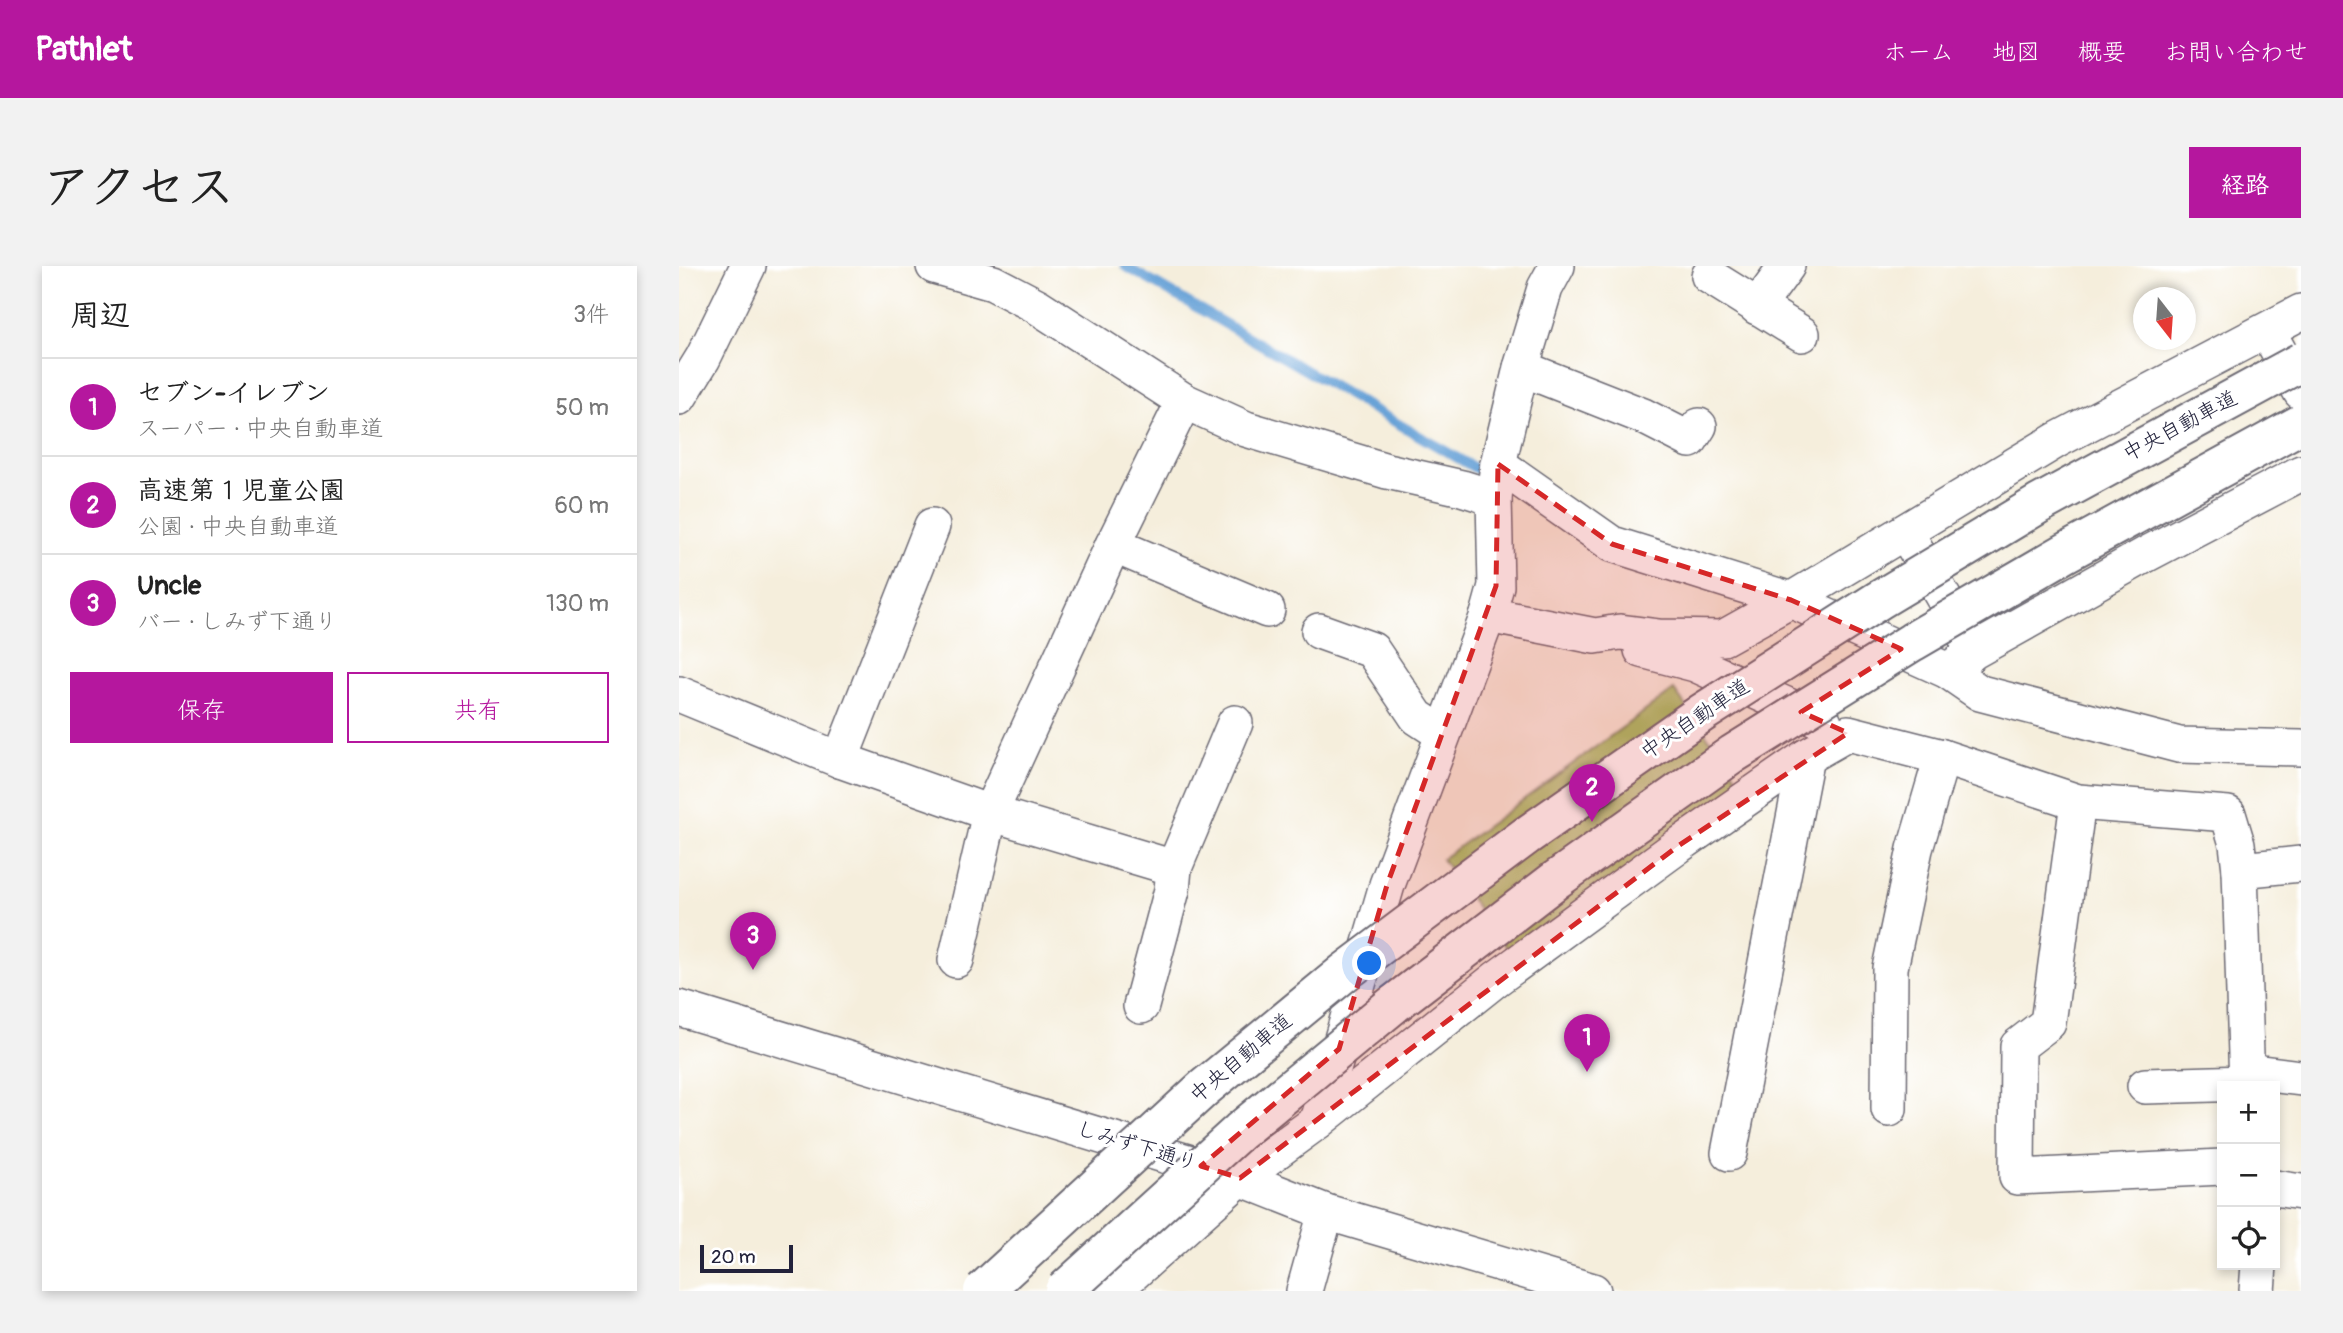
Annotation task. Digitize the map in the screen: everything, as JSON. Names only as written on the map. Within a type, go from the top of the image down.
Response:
[{"type":"highway","name":"中央自動車道","points":[[983,1291],[1214,1080],[1345,972],[1525,836],[1702,713],[1890,593],[2039,504],[2301,362]]},
{"type":"highway","points":[[1064,1291],[1240,1131],[1394,1004],[1557,879],[1722,762],[1924,635],[2301,424]]},
{"type":"street","points":[[679,397],[703,358],[748,266]]},
{"type":"street","points":[[934,266],[993,284],[1037,306],[1184,401],[1246,429],[1387,471],[1494,498]]},
{"type":"street","points":[[1318,1121],[1387,884],[1496,586],[1494,498],[1498,464],[1521,368],[1545,288],[1557,266]]},
{"type":"street","points":[[1757,307],[1787,266]]},
{"type":"street","points":[[1709,276],[1802,334]]},
{"type":"street","points":[[1595,636],[1620,632],[1659,637],[1723,638],[2057,440],[2301,312]]},
{"type":"street","points":[[2266,329],[2301,392]]},
{"type":"street","points":[[1521,368],[1643,416],[1690,440],[1699,426]]},
{"type":"street","points":[[956,960],[990,813],[1113,545],[1184,401]]},
{"type":"street","points":[[1498,464],[1612,544],[1791,600],[1961,661],[2147,554],[2301,473]]},
{"type":"street","points":[[840,760],[932,526]]},
{"type":"street","points":[[1905,530],[1961,661],[1980,693],[2179,745],[2301,748]]},
{"type":"street","points":[[1113,545],[1267,610]]},
{"type":"street","points":[[1487,615],[1595,636],[1695,664],[1848,733],[1943,757],[2078,802],[2228,814],[2237,844],[2240,870],[2247,1080]]},
{"type":"street","points":[[1319,631],[1372,650],[1417,717],[1443,734]]},
{"type":"street","points":[[679,694],[840,760],[990,813],[1174,868]]},
{"type":"street","points":[[1140,1006],[1172,890],[1174,868],[1235,723]]},
{"type":"street","points":[[1113,1291],[1240,1178],[1318,1121],[1496,979],[1678,846],[1806,757],[1848,733]]},
{"type":"street","points":[[1729,1153],[1806,757]]},
{"type":"street","points":[[1889,1109],[1890,968],[1915,849],[1943,757]]},
{"type":"street","points":[[2078,802],[2048,1023],[2018,1046],[2017,1177],[2217,1167]]},
{"type":"street","points":[[2240,870],[2301,864]]},
{"type":"street","name":"しみず下通り","points":[[679,1008],[1240,1178],[1326,1212],[1593,1291]]},
{"type":"street","points":[[2145,1086],[2301,1078]]},
{"type":"street","points":[[2280,1189],[2301,1192]]},
{"type":"street","points":[[1304,1291],[1326,1212]]},
{"type":"street","points":[[2257,1291],[2259,1270]]},
{"type":"highlighted area","points":[[1498,464],[1612,544],[1791,600],[1901,649],[1801,712],[1848,733],[1678,846],[1240,1178],[1201,1166],[1339,1049],[1387,885],[1496,586]]},
{"type":"green space","points":[[1674,690],[1743,785],[1511,954],[1442,859]]},
{"type":"waterway","points":[[1125,266],[1480,471]]},
{"type":"place","name":"高速第１児童公園","points":[[1592,822]]},
{"type":"place","name":"Uncle","points":[[753,970]]},
{"type":"place","name":"セブン-イレブン","points":[[1587,1072]]}]
